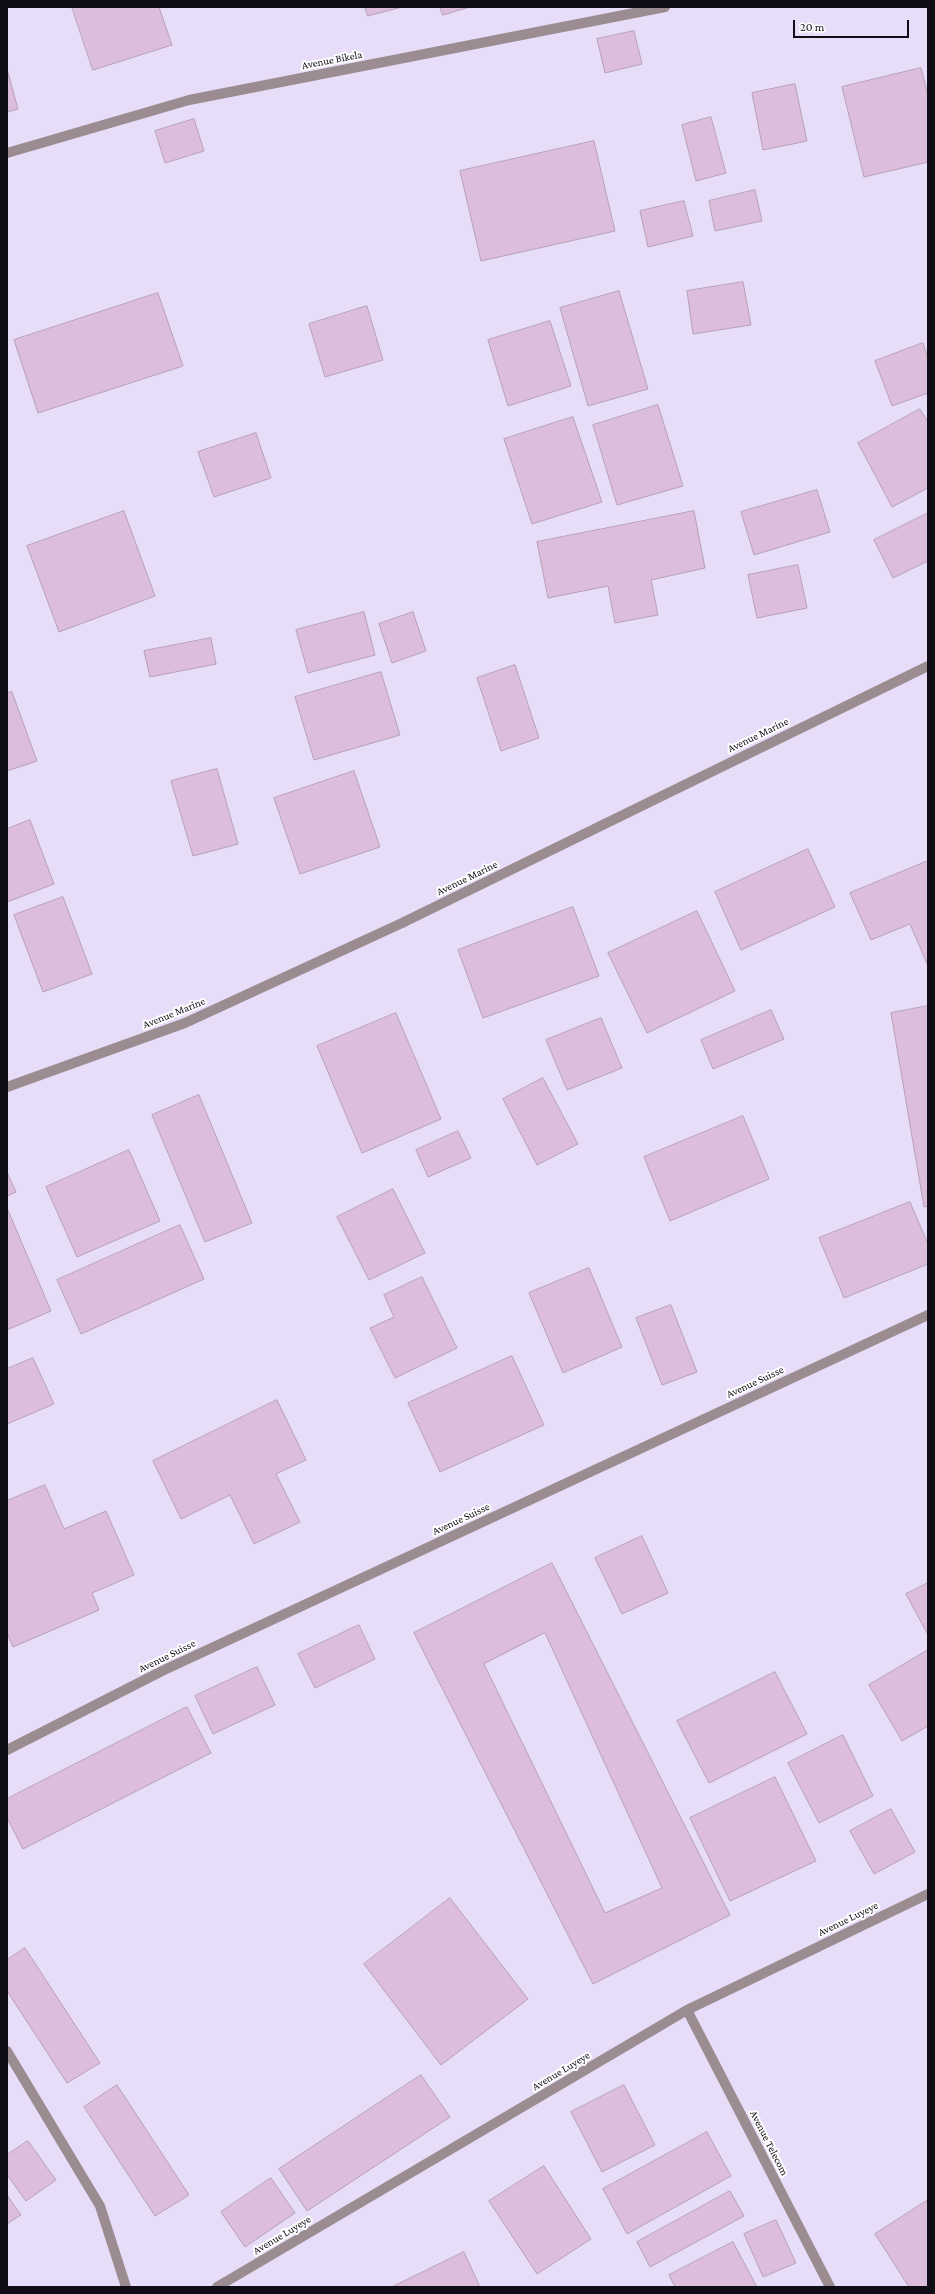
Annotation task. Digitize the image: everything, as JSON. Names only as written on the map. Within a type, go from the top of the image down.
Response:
[{"type":"street","name":"Avenue Bikela","points":[[7,153],[189,100],[665,7]]},
{"type":"street","name":"Avenue Marine","points":[[7,1087],[199,1016],[402,923],[928,666]]},
{"type":"street","name":"Avenue Suisse","points":[[7,1750],[162,1671],[928,1315]]},
{"type":"street","name":"Avenue Luyeye","points":[[217,2287],[687,2010],[928,1894]]},
{"type":"street","name":"Avenue Telecom","points":[[687,2010],[830,2287]]},
{"type":"street","points":[[7,2051],[100,2206],[126,2287]]},
{"type":"building","points":[[72,7],[159,7],[172,45],[93,70]]},
{"type":"building","points":[[365,7],[402,7],[368,16]]},
{"type":"building","points":[[440,7],[470,7],[443,15]]},
{"type":"building","points":[[634,31],[642,64],[605,73],[597,39]]},
{"type":"building","points":[[921,68],[928,95],[928,162],[864,177],[842,87]]},
{"type":"building","points":[[7,69],[18,109],[7,112]]},
{"type":"building","points":[[795,84],[807,141],[763,150],[752,93]]},
{"type":"building","points":[[711,117],[726,173],[696,181],[682,125]]},
{"type":"building","points":[[194,119],[204,151],[165,163],[155,131]]},
{"type":"building","points":[[594,141],[615,231],[481,261],[460,171]]},
{"type":"building","points":[[755,190],[762,221],[715,231],[709,201]]},
{"type":"building","points":[[684,201],[693,236],[648,247],[640,211]]},
{"type":"building","points":[[743,282],[751,325],[693,334],[687,291]]},
{"type":"building","points":[[619,291],[648,389],[588,406],[560,308]]},
{"type":"building","points":[[158,293],[183,366],[38,413],[14,340]]},
{"type":"building","points":[[367,306],[383,360],[325,377],[309,324]]},
{"type":"building","points":[[550,321],[571,386],[508,406],[488,340]]},
{"type":"building","points":[[923,343],[928,358],[928,393],[892,406],[875,361]]},
{"type":"building","points":[[658,405],[683,486],[617,505],[593,425]]},
{"type":"building","points":[[920,409],[928,422],[928,488],[892,507],[858,443]]},
{"type":"building","points":[[573,417],[602,502],[532,524],[504,439]]},
{"type":"building","points":[[256,433],[271,478],[214,497],[198,452]]},
{"type":"building","points":[[817,490],[830,532],[754,555],[741,512]]},
{"type":"building","points":[[124,511],[155,596],[59,632],[27,546]]},
{"type":"building","points":[[694,511],[705,568],[651,580],[658,615],[615,623],[608,586],[548,598],[537,542]]},
{"type":"building","points":[[928,513],[928,561],[893,578],[874,540]]},
{"type":"building","points":[[798,565],[807,608],[757,618],[748,575]]},
{"type":"building","points":[[364,612],[375,655],[308,673],[296,630]]},
{"type":"building","points":[[413,612],[426,651],[392,663],[379,624]]},
{"type":"building","points":[[211,638],[216,664],[150,677],[144,651]]},
{"type":"building","points":[[515,665],[539,738],[501,751],[477,678]]},
{"type":"building","points":[[381,672],[400,735],[314,760],[295,697]]},
{"type":"building","points":[[12,692],[37,761],[7,771],[7,693]]},
{"type":"building","points":[[217,769],[238,844],[193,856],[171,781]]},
{"type":"building","points":[[354,771],[380,847],[300,874],[274,798]]},
{"type":"building","points":[[30,820],[54,884],[7,902],[7,829]]},
{"type":"building","points":[[808,849],[835,907],[741,950],[715,892]]},
{"type":"building","points":[[928,861],[928,966],[910,924],[871,940],[850,893]]},
{"type":"building","points":[[63,897],[92,974],[43,992],[14,915]]},
{"type":"building","points":[[573,907],[599,976],[483,1018],[458,950]]},
{"type":"building","points":[[697,911],[735,991],[647,1033],[608,953]]},
{"type":"building","points":[[928,1006],[928,1206],[924,1207],[891,1013]]},
{"type":"building","points":[[771,1010],[784,1039],[713,1069],[701,1040]]},
{"type":"building","points":[[396,1013],[441,1119],[362,1153],[317,1046]]},
{"type":"building","points":[[601,1018],[622,1068],[567,1090],[546,1040]]},
{"type":"building","points":[[543,1078],[578,1144],[537,1165],[503,1099]]},
{"type":"building","points":[[199,1095],[252,1223],[205,1242],[152,1115]]},
{"type":"building","points":[[743,1116],[769,1179],[670,1221],[644,1157]]},
{"type":"building","points":[[458,1131],[471,1158],[428,1177],[416,1150]]},
{"type":"building","points":[[129,1150],[160,1221],[77,1257],[46,1187]]},
{"type":"building","points":[[7,1172],[16,1192],[7,1196]]},
{"type":"building","points":[[393,1189],[425,1253],[369,1280],[337,1217]]},
{"type":"building","points":[[910,1202],[928,1244],[928,1264],[844,1298],[819,1238]]},
{"type":"building","points":[[7,1208],[51,1311],[7,1330]]},
{"type":"building","points":[[180,1225],[204,1279],[81,1334],[57,1280]]},
{"type":"building","points":[[589,1268],[622,1347],[563,1373],[529,1293]]},
{"type":"building","points":[[422,1277],[457,1348],[395,1378],[370,1328],[394,1317],[384,1295]]},
{"type":"building","points":[[671,1305],[697,1372],[662,1385],[636,1318]]},
{"type":"building","points":[[512,1356],[544,1425],[440,1472],[408,1403]]},
{"type":"building","points":[[33,1358],[54,1404],[7,1424],[7,1369]]},
{"type":"building","points":[[277,1400],[306,1460],[276,1474],[300,1522],[254,1544],[230,1495],[181,1519],[153,1461]]},
{"type":"building","points":[[45,1485],[64,1529],[106,1511],[134,1575],[92,1593],[99,1610],[13,1647],[7,1633],[7,1501]]},
{"type":"building","points":[[642,1536],[668,1593],[622,1614],[595,1558]]},
{"type":"building","points":[[552,1563],[730,1915],[593,1984],[414,1633]],"holes":[[[545,1633],[662,1888],[605,1913],[484,1664]]]},
{"type":"building","points":[[928,1583],[928,1635],[906,1594]]},
{"type":"building","points":[[359,1625],[375,1659],[315,1688],[298,1654]]},
{"type":"building","points":[[928,1650],[928,1726],[902,1741],[869,1685]]},
{"type":"building","points":[[257,1667],[275,1705],[213,1734],[195,1696]]},
{"type":"building","points":[[775,1672],[807,1734],[709,1783],[677,1721]]},
{"type":"building","points":[[187,1707],[211,1753],[23,1849],[7,1818],[7,1799]]},
{"type":"building","points":[[843,1735],[873,1796],[819,1823],[788,1763]]},
{"type":"building","points":[[775,1777],[816,1861],[730,1901],[690,1818]]},
{"type":"building","points":[[891,1809],[915,1852],[874,1874],[850,1831]]},
{"type":"building","points":[[450,1898],[528,1999],[441,2065],[364,1964]]},
{"type":"building","points":[[25,1948],[100,2063],[67,2083],[7,1991],[7,1960]]},
{"type":"building","points":[[421,2075],[450,2117],[307,2211],[279,2169]]},
{"type":"building","points":[[117,2085],[189,2195],[155,2216],[84,2107]]},
{"type":"building","points":[[624,2085],[655,2145],[602,2172],[571,2112]]},
{"type":"building","points":[[707,2132],[731,2176],[627,2234],[603,2189]]},
{"type":"building","points":[[28,2141],[56,2180],[26,2201],[7,2175],[7,2155]]},
{"type":"building","points":[[544,2166],[591,2239],[537,2274],[489,2201]]},
{"type":"building","points":[[271,2178],[295,2213],[245,2247],[221,2212]]},
{"type":"building","points":[[730,2191],[744,2216],[650,2267],[637,2242]]},
{"type":"building","points":[[7,2195],[21,2215],[7,2224]]},
{"type":"building","points":[[928,2200],[928,2287],[909,2287],[875,2234]]},
{"type":"building","points":[[776,2220],[796,2263],[763,2277],[744,2234]]},
{"type":"building","points":[[733,2242],[757,2287],[675,2287],[669,2275]]},
{"type":"building","points":[[464,2252],[480,2287],[392,2287]]}]
